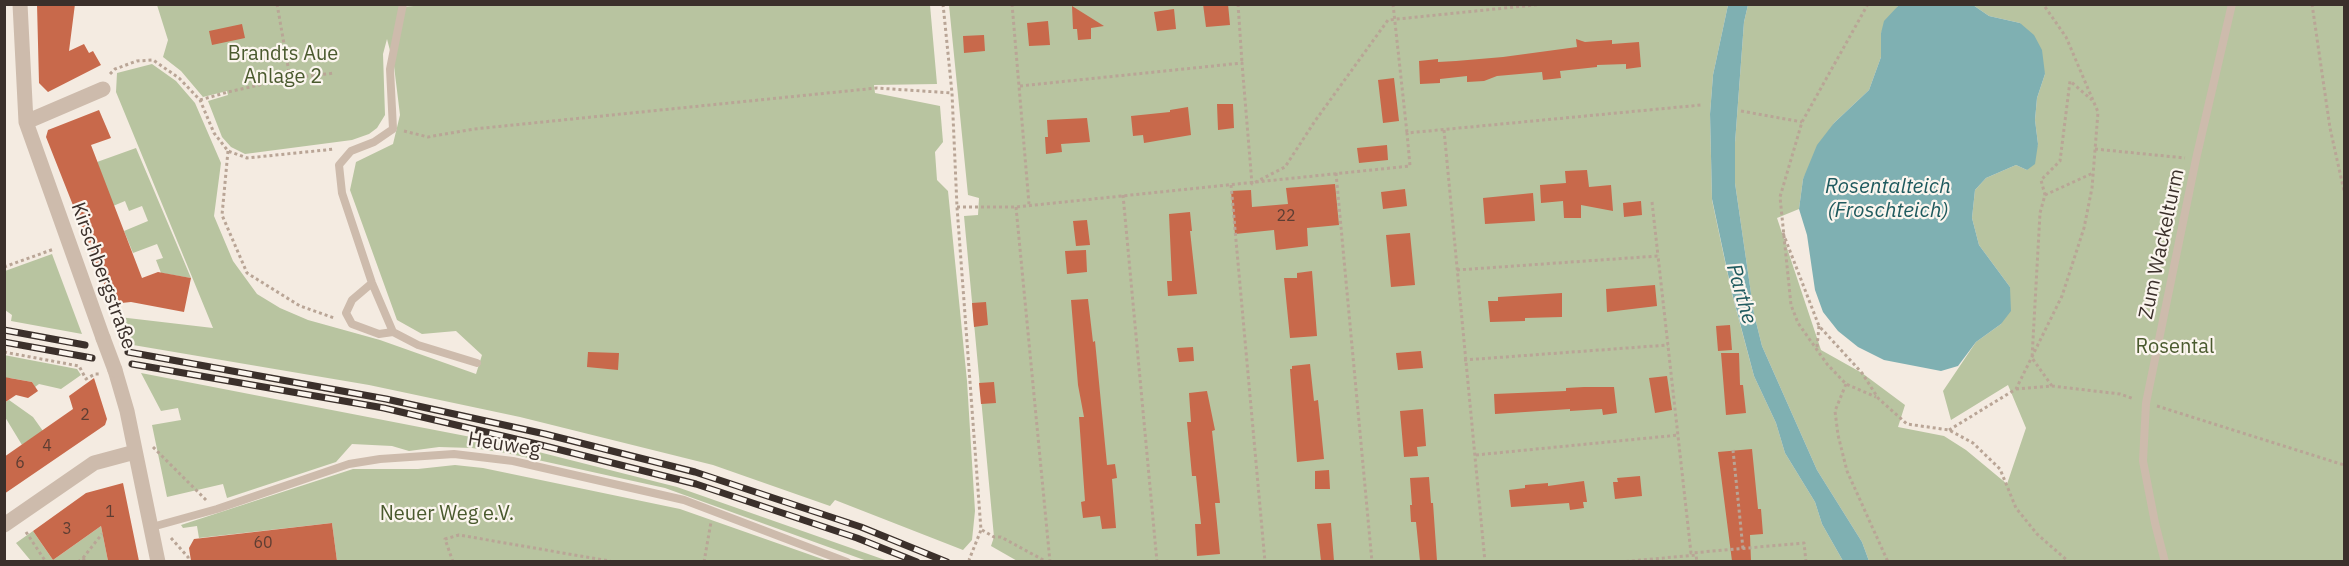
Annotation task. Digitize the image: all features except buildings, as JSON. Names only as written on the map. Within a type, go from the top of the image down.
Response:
[{"type":"street","name":"Kirschbergstraße","points":[[20,4],[26,122],[115,370],[127,411],[158,561]]},
{"type":"street","points":[[26,122],[103,89]]},
{"type":"street","points":[[4,525],[94,463],[135,452]]},
{"type":"lane","points":[[393,332],[372,283],[342,193],[339,165],[351,151],[374,142],[393,129],[390,69],[403,4]]},
{"type":"lane","name":"Zum Wackelturm","points":[[2165,561],[2143,461],[2146,403],[2196,159],[2232,4]]},
{"type":"lane","points":[[372,283],[352,300],[346,313],[352,324],[379,334],[393,332],[418,345],[477,363]]},
{"type":"lane","name":"Heuweg","points":[[152,527],[217,509],[349,464],[380,459],[454,454],[524,463],[661,495],[714,511],[847,561]]},
{"type":"path","points":[[277,4],[290,78]]},
{"type":"path","points":[[943,4],[952,93],[957,207],[981,530],[969,560]]},
{"type":"path","points":[[1012,4],[1029,204]]},
{"type":"path","points":[[1238,4],[1252,184]]},
{"type":"path","points":[[957,207],[1016,207],[1410,166],[1393,4]]},
{"type":"path","points":[[1252,184],[1285,167],[1315,121],[1388,20],[1544,4]]},
{"type":"path","points":[[1868,4],[1802,122],[1779,197],[1791,305],[1798,324],[1827,364],[1846,384],[1878,398]]},
{"type":"path","points":[[2016,389],[2062,296],[2084,228],[2093,173],[2098,112],[2066,37],[2043,4]]},
{"type":"path","points":[[2312,4],[2330,128],[2344,191]]},
{"type":"path","points":[[115,69],[137,61],[153,60],[179,78],[200,100],[214,133],[228,151],[247,158],[327,149],[351,151]]},
{"type":"path","points":[[1020,86],[1242,63]]},
{"type":"path","points":[[200,100],[290,78],[335,73]]},
{"type":"path","points":[[2052,386],[2032,358],[2040,213],[2044,195],[2041,180],[2060,161],[2070,81],[2094,101]]},
{"type":"path","points":[[393,129],[428,137],[474,129],[877,88],[952,93]]},
{"type":"path","points":[[1407,133],[1701,105]]},
{"type":"path","points":[[1741,111],[1802,122]]},
{"type":"path","points":[[1444,130],[1464,360],[1476,455],[1485,561]]},
{"type":"path","points":[[2095,149],[2196,159]]},
{"type":"path","points":[[228,151],[222,215],[247,273],[300,306],[352,324]]},
{"type":"path","points":[[1336,173],[1372,561]]},
{"type":"path","points":[[2044,195],[2093,173]]},
{"type":"path","points":[[1230,185],[1265,561]]},
{"type":"path","points":[[1123,195],[1157,561]]},
{"type":"path","points":[[1652,202],[1691,553],[1804,543],[1806,561]]},
{"type":"path","points":[[1016,207],[1048,561]]},
{"type":"path","points":[[1784,233],[1819,326],[1862,373],[1878,398],[1907,424],[1949,430],[1973,444],[2000,469],[2016,508],[2037,534],[2068,561]]},
{"type":"path","points":[[4,267],[54,249]]},
{"type":"path","points":[[1457,270],[1658,256]]},
{"type":"path","points":[[1816,347],[1819,326]]},
{"type":"path","points":[[1464,360],[1668,345]]},
{"type":"path","points":[[4,352],[78,366],[84,374]]},
{"type":"path","points":[[1846,384],[1835,411],[1838,435],[1847,471],[1888,561]]},
{"type":"path","points":[[1949,430],[2016,389],[2052,386],[2120,394],[2344,465]]},
{"type":"path","points":[[1476,455],[1679,435]]},
{"type":"path","points":[[153,447],[217,509]]},
{"type":"path","points":[[1732,450],[1743,549]]},
{"type":"path","points":[[704,561],[714,511]]},
{"type":"path","points":[[981,530],[994,537],[1001,537],[1048,561]]},
{"type":"path","points":[[26,532],[46,561]]},
{"type":"path","points":[[78,561],[84,560],[102,534]]},
{"type":"path","points":[[453,561],[445,539],[459,535],[615,561]]},
{"type":"path","points":[[171,538],[189,561]]},
{"type":"path","points":[[1620,561],[1696,555],[1697,561]]},
{"type":"green space","name":"Brandts Aue Anlage 2","points":[[400,4],[401,7],[439,4],[930,5],[937,84],[874,85],[875,93],[940,106],[943,142],[935,152],[937,180],[948,191],[967,381],[975,511],[972,540],[963,550],[835,500],[830,506],[713,465],[520,417],[369,385],[133,345],[119,317],[213,328],[116,92],[117,73],[152,64],[176,81],[195,103],[221,163],[214,216],[233,261],[257,294],[280,308],[308,320],[380,340],[476,374],[482,355],[456,331],[422,334],[397,320],[350,190],[356,162],[393,144],[400,115],[394,66],[387,39],[383,54],[385,115],[377,128],[369,134],[352,140],[245,154],[231,147],[222,137],[208,101],[228,95],[227,91],[203,97],[181,71],[163,57],[168,40],[157,5]]},
{"type":"green space","points":[[949,5],[1728,5],[1713,75],[1710,114],[1712,200],[1732,294],[1754,376],[1776,423],[1785,453],[1815,502],[1822,524],[1843,561],[1019,562],[991,546],[994,537],[964,216],[978,215],[979,198],[968,195]]},
{"type":"green space","name":"Rosental","points":[[1748,5],[1904,5],[1898,6],[1881,33],[1881,57],[1869,90],[1834,123],[1803,179],[1799,209],[1777,218],[1821,350],[1862,373],[1905,405],[1898,427],[1944,436],[1966,450],[2007,484],[2026,428],[2008,385],[1951,420],[1943,391],[1976,342],[2001,324],[2010,287],[1979,245],[1972,218],[1975,190],[1986,178],[2016,165],[2027,170],[2038,144],[2035,120],[2037,98],[2045,74],[2020,23],[1989,16],[1973,5],[2344,5],[2344,561],[1869,561],[1862,542],[1817,470],[1762,346],[1754,314],[1735,183],[1735,143],[1744,22]]},
{"type":"green space","points":[[136,148],[191,278],[161,273],[156,260],[163,258],[157,244],[133,253],[124,231],[148,221],[142,206],[129,211],[125,201],[113,206],[97,162]]},
{"type":"green space","points":[[52,254],[82,334],[11,321],[12,315],[5,310],[5,271]]},
{"type":"green space","points":[[4,355],[77,369],[81,375],[61,389],[39,384],[35,387],[32,382],[10,378],[5,381]]},
{"type":"green space","points":[[141,373],[507,444],[677,487],[888,561],[867,561],[665,488],[506,453],[472,448],[439,447],[409,451],[392,446],[352,444],[336,462],[227,498],[223,484],[167,497],[152,425],[181,420],[178,408],[161,411]]},
{"type":"green space","points":[[9,400],[33,417],[43,431],[22,445],[5,417],[4,403]]},
{"type":"green space","name":"Neuer Weg e.V.","points":[[455,465],[483,468],[680,509],[828,561],[337,561],[332,523],[199,538],[197,526],[183,528],[181,525],[353,469],[418,469]]},
{"type":"green space","points":[[101,526],[108,561],[31,561],[16,543],[33,531],[53,560]]},
{"type":"water","name":"Rosentalteich (Froschteich)","points":[[1904,4],[1973,5],[1989,16],[2020,23],[2034,35],[2042,50],[2045,74],[2037,98],[2035,120],[2038,144],[2035,164],[2027,170],[2016,165],[1986,178],[1975,190],[1972,218],[1979,245],[2010,287],[2011,311],[2001,324],[1976,342],[1958,366],[1941,371],[1884,360],[1858,347],[1838,331],[1823,312],[1815,290],[1807,235],[1799,209],[1803,179],[1817,145],[1834,123],[1869,90],[1881,57],[1881,33],[1884,21],[1898,6]]},
{"type":"water","name":"Parthe","points":[[1728,5],[1748,5],[1744,22],[1735,143],[1735,183],[1754,314],[1762,346],[1817,470],[1862,542],[1869,561],[1843,561],[1822,524],[1815,502],[1785,453],[1776,423],[1754,376],[1732,293],[1712,199],[1710,114],[1713,75]]},
{"type":"railway","points":[[4,330],[85,345]]},
{"type":"railway","points":[[4,342],[92,358]]},
{"type":"railway","points":[[128,352],[386,399],[545,434],[695,472],[861,527],[947,562]]},
{"type":"railway","points":[[132,364],[384,408],[696,484],[857,538],[917,562]]}]
